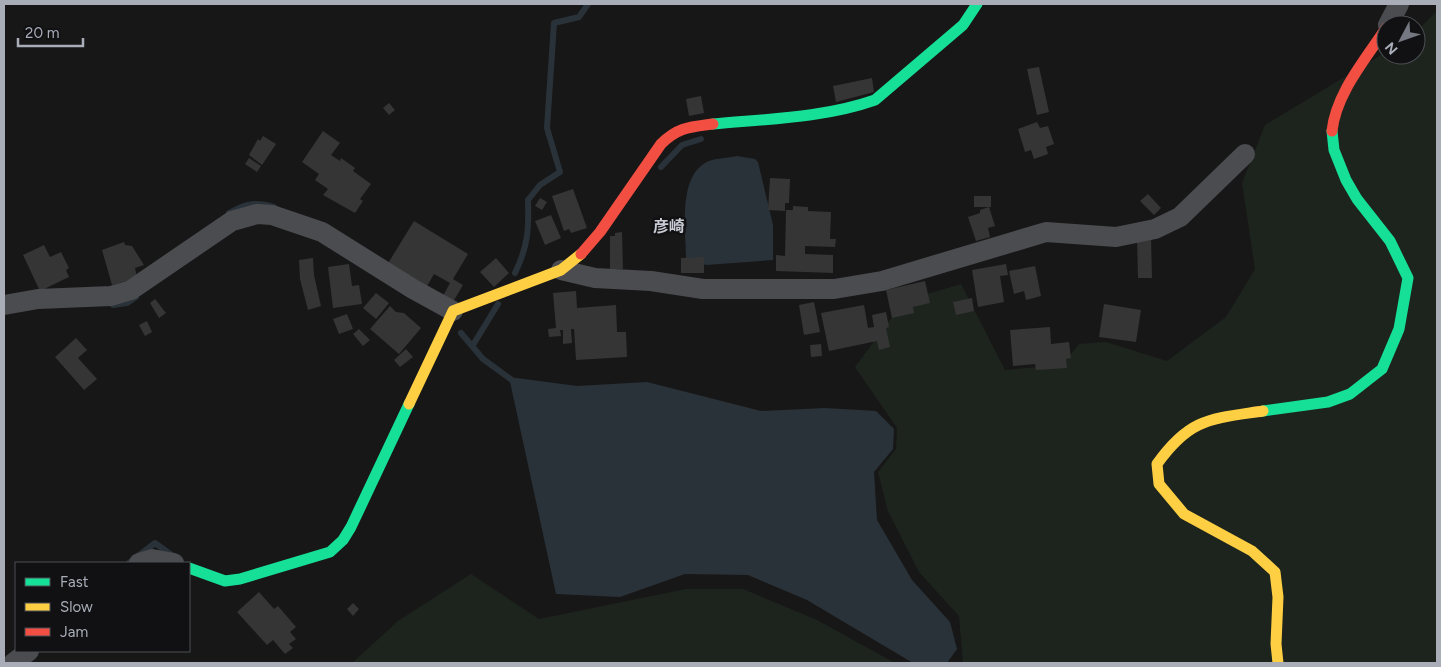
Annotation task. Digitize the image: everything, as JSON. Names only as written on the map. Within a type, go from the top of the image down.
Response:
[{"type":"street","points":[[190,568],[225,581],[240,579],[330,552],[343,540],[352,527],[453,311],[562,270],[580,255],[600,232],[661,144],[672,133],[689,127],[818,113],[861,105],[875,100],[963,25],[971,16],[977,4]]},
{"type":"street","points":[[1393,15],[1399,4]]},
{"type":"street","points":[[1278,663],[1274,648],[1277,586],[1274,576],[1275,572],[1252,551],[1184,514],[1158,484],[1157,464],[1172,443],[1187,430],[1217,418],[1328,402],[1350,394],[1382,369],[1399,329],[1408,278],[1399,264],[1391,242],[1352,192],[1335,153],[1332,134],[1340,106],[1350,83],[1376,43]]},
{"type":"street","points":[[562,270],[595,278],[651,281],[703,289],[834,289],[882,282],[1046,232],[1116,237],[1155,230],[1180,217],[1245,154]]},
{"type":"street","points":[[4,305],[38,299],[111,296],[131,290],[232,222],[257,214],[272,215],[322,232],[413,289],[453,311]]},
{"type":"street","points":[[143,562],[152,559],[168,562]]},
{"type":"street","points":[[13,663],[28,652]]},
{"type":"shaded area","points":[[1437,11],[1437,663],[963,663],[959,616],[919,572],[888,511],[878,472],[896,449],[897,428],[855,367],[904,301],[961,284],[1005,370],[1062,365],[1079,344],[1106,342],[1167,361],[1226,317],[1255,269],[1242,183],[1265,125],[1376,58],[1376,65],[1426,65],[1426,22]]},
{"type":"shaded area","points":[[737,156],[755,159],[758,162],[773,225],[773,260],[706,265],[686,259],[686,204],[692,178],[699,168],[709,161]]},
{"type":"shaded area","points":[[509,377],[577,386],[647,382],[761,411],[825,408],[876,411],[894,429],[893,449],[874,472],[877,520],[912,580],[950,622],[957,649],[947,663],[913,663],[807,600],[748,575],[685,574],[620,597],[556,594]]},
{"type":"shaded area","points":[[471,574],[539,619],[686,589],[743,589],[817,620],[895,663],[352,663],[398,621]]},
{"type":"building","points":[[1039,67],[1049,112],[1037,115],[1027,69]]},
{"type":"building","points":[[872,78],[874,92],[836,102],[833,86]]},
{"type":"building","points":[[701,96],[704,113],[689,116],[686,99]]},
{"type":"building","points":[[389,103],[395,110],[389,115],[383,108]]},
{"type":"building","points":[[1037,122],[1040,128],[1048,126],[1054,144],[1046,147],[1048,154],[1034,159],[1031,150],[1025,152],[1018,129]]},
{"type":"building","points":[[323,131],[340,143],[331,155],[340,161],[341,158],[355,168],[353,171],[371,184],[360,199],[363,201],[355,213],[323,195],[328,189],[315,180],[319,174],[302,162]]},
{"type":"building","points":[[263,136],[276,144],[262,165],[249,155],[258,139],[260,141]]},
{"type":"building","points":[[249,158],[261,166],[257,172],[245,164]]},
{"type":"building","points":[[770,178],[790,179],[789,203],[785,203],[785,211],[768,210]]},
{"type":"building","points":[[573,189],[587,228],[571,233],[569,229],[564,231],[552,196]]},
{"type":"building","points":[[1148,194],[1161,208],[1154,215],[1140,201]]},
{"type":"building","points":[[974,196],[991,196],[991,207],[974,207]]},
{"type":"building","points":[[540,198],[547,202],[542,210],[535,206]]},
{"type":"building","points":[[793,206],[808,207],[808,211],[831,212],[830,239],[836,239],[835,247],[805,246],[805,254],[833,255],[833,273],[776,271],[776,255],[785,256],[786,210],[793,210]]},
{"type":"building","points":[[989,207],[995,226],[988,228],[990,237],[976,241],[968,217],[980,213],[980,210]]},
{"type":"building","points":[[551,215],[561,238],[545,245],[535,221]]},
{"type":"building","points":[[414,221],[468,254],[453,279],[463,285],[453,302],[443,296],[450,283],[434,274],[426,288],[387,265]]},
{"type":"building","points":[[622,232],[623,269],[610,269],[610,236],[615,236],[615,233]]},
{"type":"building","points":[[1137,237],[1151,237],[1152,278],[1138,278]]},
{"type":"building","points":[[124,242],[125,245],[132,246],[144,265],[135,268],[137,278],[112,285],[102,250]]},
{"type":"building","points":[[44,245],[50,257],[61,252],[69,268],[66,270],[69,277],[40,291],[23,255]]},
{"type":"building","points":[[704,257],[704,273],[681,273],[681,258]]},
{"type":"building","points":[[313,258],[314,275],[321,306],[308,310],[300,279],[299,260]]},
{"type":"building","points":[[496,258],[509,273],[494,287],[480,272]]},
{"type":"building","points":[[349,264],[352,286],[359,285],[362,304],[333,308],[328,267]]},
{"type":"building","points":[[1006,264],[1008,275],[1000,276],[1004,302],[978,307],[972,270]]},
{"type":"building","points":[[1035,266],[1041,296],[1026,300],[1024,291],[1014,294],[1009,271]]},
{"type":"building","points":[[925,281],[930,303],[913,307],[914,313],[892,318],[886,290]]},
{"type":"building","points":[[576,291],[577,308],[616,305],[617,332],[626,332],[627,357],[576,360],[574,329],[571,329],[572,343],[563,344],[563,330],[560,330],[561,336],[549,337],[548,329],[556,328],[553,293]]},
{"type":"building","points":[[376,293],[389,303],[376,319],[363,308]]},
{"type":"building","points":[[972,298],[974,311],[956,315],[953,302]]},
{"type":"building","points":[[155,299],[166,313],[159,318],[150,303]]},
{"type":"building","points":[[814,302],[820,332],[804,335],[799,305]]},
{"type":"building","points":[[1104,304],[1141,310],[1136,342],[1099,337]]},
{"type":"building","points":[[864,305],[868,328],[874,327],[872,315],[886,312],[889,327],[886,328],[890,347],[879,350],[877,341],[829,351],[821,313]]},
{"type":"building","points":[[390,306],[396,312],[404,313],[421,328],[399,354],[370,329]]},
{"type":"building","points":[[347,314],[353,329],[339,334],[333,319]]},
{"type":"building","points":[[147,321],[152,332],[145,336],[139,325]]},
{"type":"building","points":[[1050,327],[1051,344],[1069,342],[1071,358],[1066,359],[1067,368],[1036,370],[1035,364],[1013,366],[1010,330]]},
{"type":"building","points":[[359,329],[370,340],[363,346],[353,334]]},
{"type":"building","points":[[76,338],[87,350],[78,358],[97,379],[84,390],[55,357]]},
{"type":"building","points":[[821,344],[822,356],[811,357],[810,345]]},
{"type":"building","points":[[406,349],[413,357],[400,367],[394,360]]},
{"type":"building","points":[[259,592],[274,609],[278,606],[296,627],[290,632],[296,639],[289,644],[293,648],[285,654],[273,640],[267,645],[237,612]]},
{"type":"building","points":[[353,603],[359,609],[353,616],[347,609]]},
{"type":"waterway","points":[[515,273],[523,254],[527,237],[528,200],[540,185],[560,172],[547,128],[554,23],[579,17],[588,4]]},
{"type":"waterway","points":[[661,167],[682,145],[701,139]]},
{"type":"waterway","points":[[229,213],[250,204],[274,207]]},
{"type":"waterway","points":[[113,305],[127,303],[136,297]]},
{"type":"waterway","points":[[473,345],[498,304]]},
{"type":"waterway","points":[[461,333],[483,359],[516,383]]},
{"type":"waterway","points":[[130,562],[155,543],[173,556]]},
{"type":"traffic: fast","points":[[713,124],[836,111],[875,100],[963,25],[977,4]]},
{"type":"traffic: fast","points":[[1263,411],[1328,402],[1350,394],[1382,369],[1399,329],[1408,278],[1390,241],[1357,199],[1346,180],[1334,150],[1332,131]]},
{"type":"traffic: fast","points":[[190,568],[225,581],[240,579],[330,552],[343,540],[351,527],[409,404]]},
{"type":"traffic: slow","points":[[409,404],[453,311],[561,270],[581,254]]},
{"type":"traffic: slow","points":[[1263,411],[1229,416],[1202,423],[1180,437],[1157,464],[1159,484],[1184,514],[1252,551],[1275,572],[1278,597],[1276,644],[1278,663]]},
{"type":"traffic: jam","points":[[1332,131],[1339,103],[1353,77],[1376,42]]},
{"type":"traffic: jam","points":[[581,254],[600,232],[667,138],[691,127],[713,124]]},
{"type":"district","name":"彦崎","points":[[669,226]]}]
